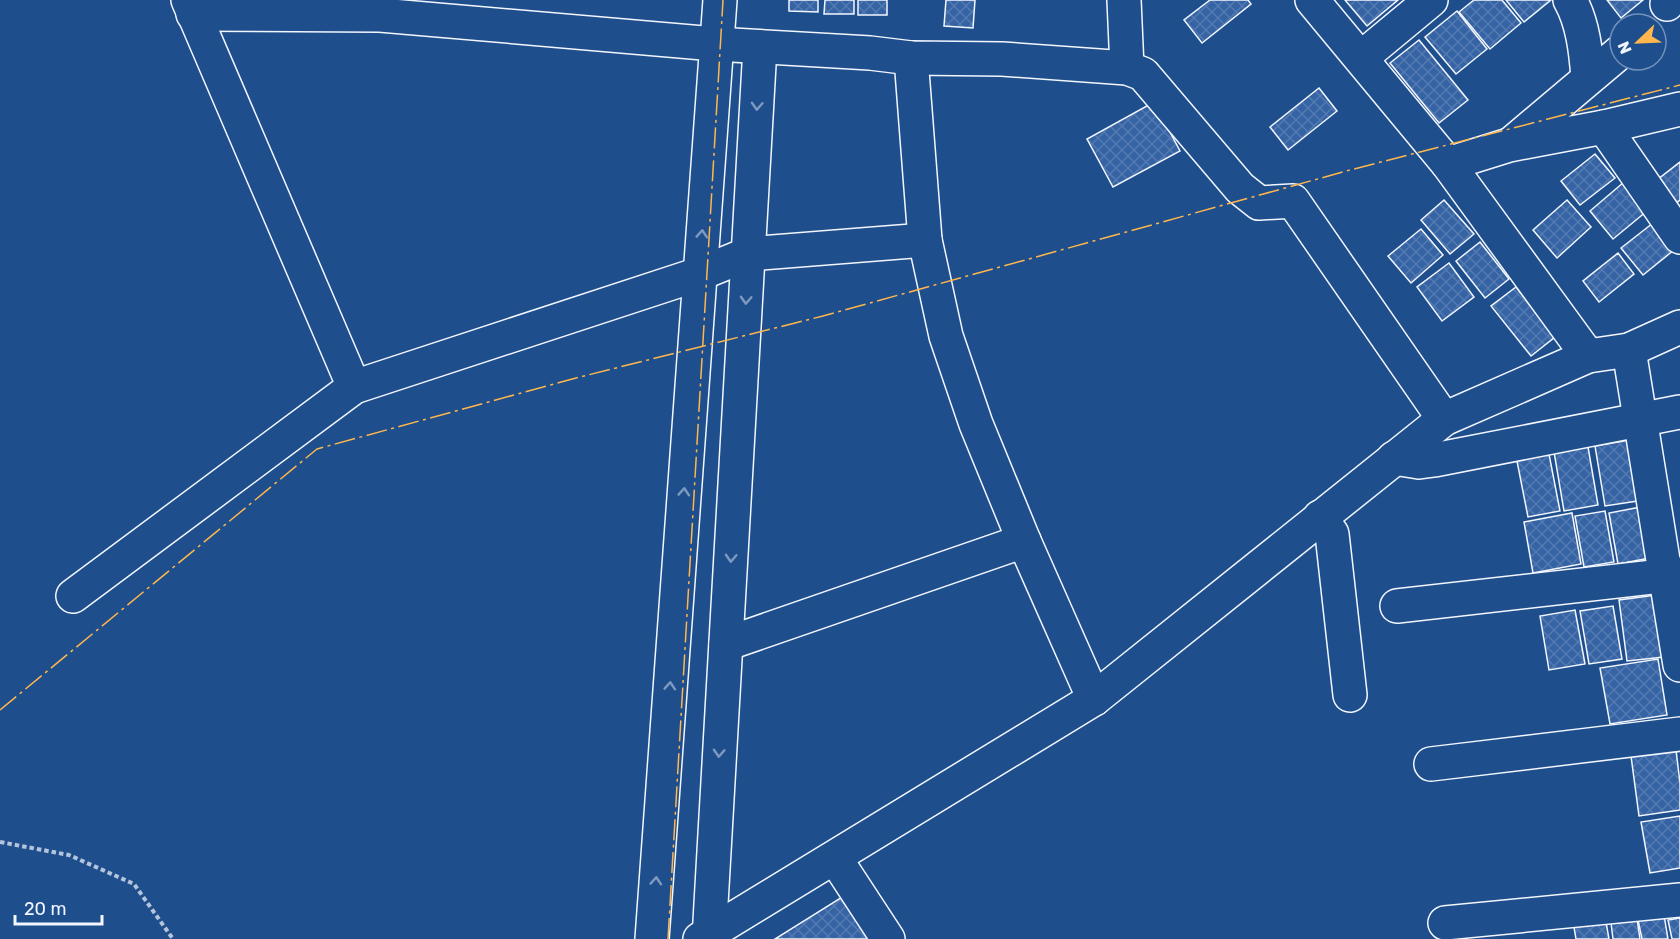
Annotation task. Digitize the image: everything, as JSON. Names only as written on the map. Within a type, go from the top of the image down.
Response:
[{"type":"street","points":[[652,939],[720,0]]},
{"type":"street","points":[[1124,0],[1128,68]]},
{"type":"street","points":[[1312,0],[1448,164],[1588,356]]},
{"type":"street","points":[[1361,58],[1431,0]]},
{"type":"street","points":[[1570,0],[1576,11],[1586,56],[1588,78]]},
{"type":"street","points":[[354,387],[191,7],[380,15],[911,58],[1002,59],[1128,68],[1143,74],[1240,188],[1259,203],[1293,201],[1444,419]]},
{"type":"street","points":[[714,935],[726,644],[760,47]]},
{"type":"street","points":[[911,58],[925,240],[946,336],[976,424],[1024,541],[1094,699]]},
{"type":"street","points":[[1509,145],[1608,61]]},
{"type":"street","points":[[1448,164],[1509,145],[1604,127],[1680,109]]},
{"type":"street","points":[[1604,127],[1680,237]]},
{"type":"street","points":[[73,596],[354,387],[699,274],[748,254],[925,240]]},
{"type":"street","points":[[714,935],[1094,699],[1444,419],[1588,356],[1629,350],[1680,327]]},
{"type":"street","points":[[1629,350],[1641,420],[1674,575],[1680,665]]},
{"type":"street","points":[[1394,458],[1419,462],[1434,460],[1680,412]]},
{"type":"street","points":[[1320,517],[1332,534],[1350,695]]},
{"type":"street","points":[[726,644],[1024,541]]},
{"type":"street","points":[[1397,606],[1674,575]]},
{"type":"street","points":[[1431,764],[1680,734]]},
{"type":"street","points":[[835,858],[888,939]]},
{"type":"street","points":[[1445,923],[1680,900]]},
{"type":"path","points":[[0,842],[69,855],[134,884],[173,939]]},
{"type":"building","points":[[789,0],[818,0],[818,12],[789,11]]},
{"type":"building","points":[[825,0],[854,0],[854,14],[824,14]]},
{"type":"building","points":[[858,0],[887,0],[887,15],[858,15]]},
{"type":"building","points":[[946,0],[975,0],[973,28],[944,26]]},
{"type":"building","points":[[1210,0],[1248,0],[1251,4],[1202,43],[1184,20]]},
{"type":"building","points":[[1345,0],[1398,0],[1367,26]]},
{"type":"building","points":[[1474,0],[1502,0],[1521,23],[1490,49],[1459,12]]},
{"type":"building","points":[[1506,0],[1551,0],[1524,22]]},
{"type":"building","points":[[1607,0],[1643,0],[1628,12],[1616,12]]},
{"type":"building","points":[[1457,11],[1487,49],[1456,74],[1425,37]]},
{"type":"building","points":[[1419,40],[1468,100],[1439,123],[1390,63]]},
{"type":"building","points":[[1319,88],[1337,111],[1288,150],[1270,127]]},
{"type":"building","points":[[1154,102],[1180,151],[1113,187],[1087,139]]},
{"type":"building","points":[[1595,154],[1615,178],[1580,205],[1561,181]]},
{"type":"building","points":[[1680,162],[1680,200],[1666,211],[1648,187]]},
{"type":"building","points":[[1624,182],[1647,211],[1613,239],[1590,211]]},
{"type":"building","points":[[1444,200],[1474,234],[1450,254],[1421,220]]},
{"type":"building","points":[[1567,200],[1591,227],[1557,258],[1533,230]]},
{"type":"building","points":[[1653,223],[1674,250],[1643,275],[1621,248]]},
{"type":"building","points":[[1421,229],[1443,255],[1411,283],[1388,256]]},
{"type":"building","points":[[1480,242],[1509,279],[1485,298],[1456,261]]},
{"type":"building","points":[[1618,253],[1634,274],[1599,302],[1583,281]]},
{"type":"building","points":[[1449,263],[1474,297],[1442,321],[1417,287]]},
{"type":"building","points":[[1516,287],[1555,337],[1531,356],[1491,306]]},
{"type":"building","points":[[1635,439],[1644,500],[1605,506],[1595,446]]},
{"type":"building","points":[[1588,447],[1598,505],[1564,511],[1554,452]]},
{"type":"building","points":[[1548,449],[1560,511],[1528,517],[1516,456]]},
{"type":"building","points":[[1641,507],[1650,558],[1618,564],[1609,513]]},
{"type":"building","points":[[1605,511],[1614,562],[1584,567],[1575,516]]},
{"type":"building","points":[[1572,513],[1581,564],[1533,573],[1524,522]]},
{"type":"building","points":[[1656,595],[1664,657],[1627,661],[1619,600]]},
{"type":"building","points":[[1613,606],[1622,659],[1589,664],[1580,611]]},
{"type":"building","points":[[1575,610],[1585,664],[1549,670],[1540,616]]},
{"type":"building","points":[[1658,659],[1667,715],[1610,724],[1600,668]]},
{"type":"building","points":[[1676,750],[1680,810],[1639,816],[1631,756]]},
{"type":"building","points":[[1680,816],[1680,868],[1650,873],[1641,822]]},
{"type":"building","points":[[847,894],[873,935],[867,939],[775,939]]},
{"type":"building","points":[[1664,915],[1668,939],[1642,939],[1638,920]]},
{"type":"building","points":[[1680,918],[1680,939],[1672,939],[1668,920]]},
{"type":"building","points":[[1637,919],[1640,939],[1613,939],[1611,923]]},
{"type":"building","points":[[1606,922],[1609,939],[1576,939],[1574,927]]},
{"type":"power","points":[[668,939],[723,0]]},
{"type":"power","points":[[0,710],[317,449],[576,378],[823,316],[1350,170],[1680,85]]}]
